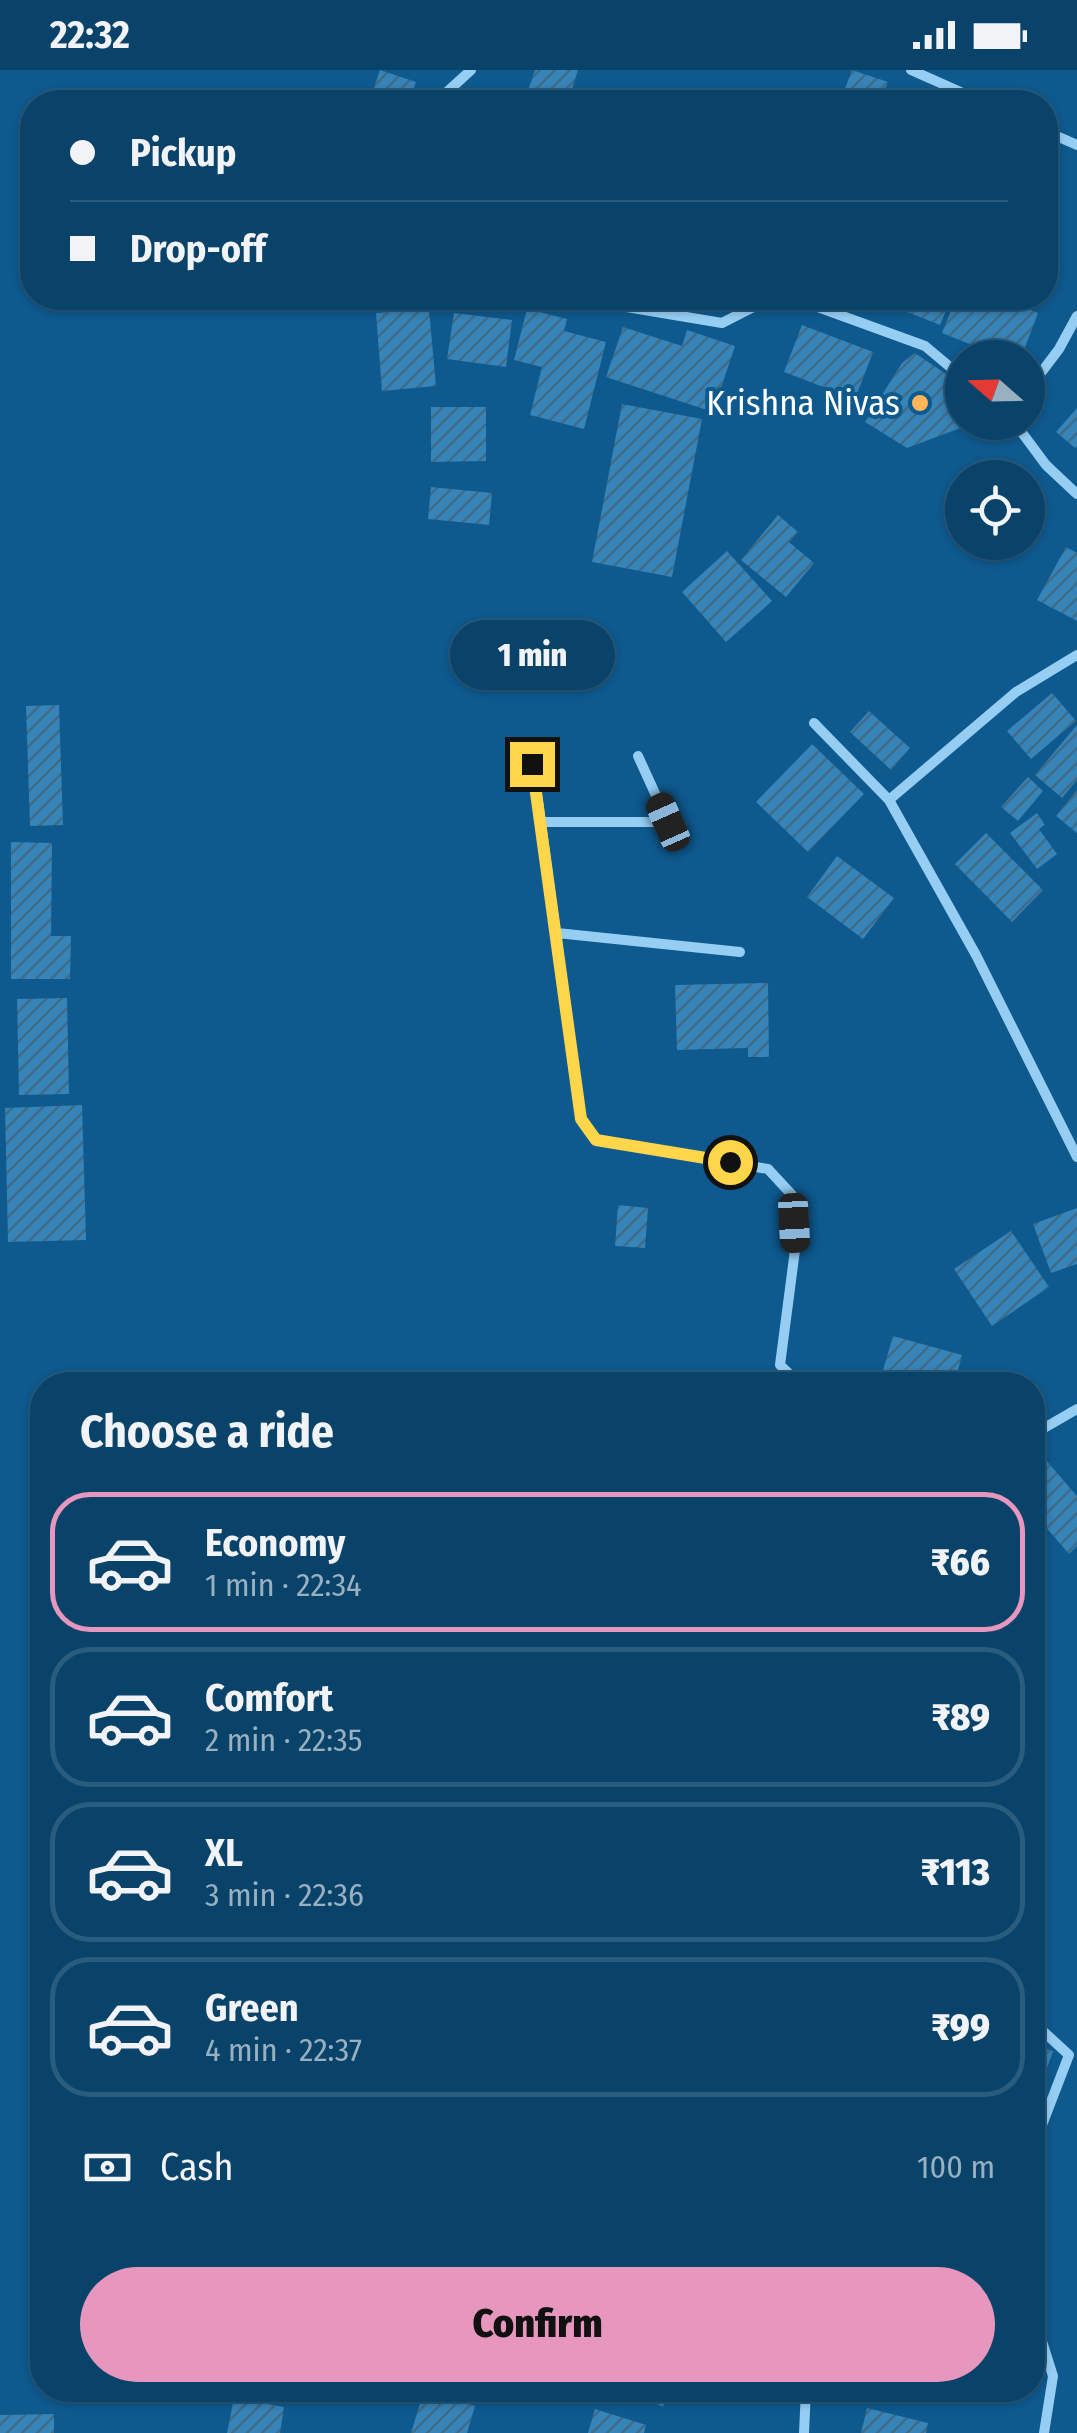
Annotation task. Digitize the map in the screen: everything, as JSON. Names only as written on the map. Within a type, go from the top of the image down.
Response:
[{"type":"street","points":[[449,90],[471,70]]},
{"type":"street","points":[[911,70],[956,90]]},
{"type":"street","points":[[644,310],[722,323],[747,310]]},
{"type":"street","points":[[826,310],[925,346],[945,363]]},
{"type":"street","points":[[1045,367],[1077,316]]},
{"type":"street","points":[[1027,440],[1046,465],[1077,494]]},
{"type":"street","points":[[890,800],[1016,692],[1077,654]]},
{"type":"street","points":[[814,722],[890,800],[976,956],[1077,1157]]},
{"type":"street","points":[[542,822],[668,822],[638,756]]},
{"type":"street","points":[[532,764],[581,1119],[596,1140],[768,1169],[792,1196],[795,1250],[780,1365],[788,1372]]},
{"type":"street","points":[[557,933],[740,952]]},
{"type":"street","points":[[1045,1427],[1077,1409]]},
{"type":"street","points":[[1045,2033],[1069,2054],[1045,2117]]},
{"type":"street","points":[[1044,2433],[1053,2376],[1045,2351]]},
{"type":"street","points":[[804,2433],[805,2402]]},
{"type":"building","points":[[380,70],[416,82],[413,90],[373,90]]},
{"type":"building","points":[[535,70],[578,70],[572,90],[528,90]]},
{"type":"building","points":[[852,70],[888,82],[885,90],[844,90]]},
{"type":"building","points":[[429,310],[436,386],[382,391],[376,313]]},
{"type":"building","points":[[527,310],[567,319],[564,331],[606,342],[584,429],[530,415],[542,367],[514,360]]},
{"type":"building","points":[[902,310],[946,310],[940,325]]},
{"type":"building","points":[[951,310],[1038,313],[1028,340],[960,340],[942,333]]},
{"type":"building","points":[[454,313],[512,320],[506,367],[447,359]]},
{"type":"building","points":[[802,325],[873,352],[855,399],[784,372]]},
{"type":"building","points":[[623,327],[682,346],[687,330],[735,346],[713,412],[606,377]]},
{"type":"building","name":"Krishna Nivas","points":[[915,353],[945,373],[945,434],[907,448],[865,422],[902,363]]},
{"type":"building","points":[[622,404],[702,419],[672,577],[592,562]]},
{"type":"building","points":[[431,407],[486,407],[486,461],[431,462]]},
{"type":"building","points":[[1077,408],[1077,446],[1075,448],[1056,432]]},
{"type":"building","points":[[431,487],[492,493],[489,525],[428,519]]},
{"type":"building","points":[[778,515],[798,532],[789,542],[814,563],[786,597],[741,560]]},
{"type":"building","points":[[1066,547],[1077,553],[1077,621],[1037,600]]},
{"type":"building","points":[[727,551],[772,601],[726,642],[682,592]]},
{"type":"building","points":[[1052,693],[1076,721],[1031,759],[1007,731]]},
{"type":"building","points":[[59,705],[63,825],[30,826],[26,706]]},
{"type":"building","points":[[869,711],[910,748],[891,770],[850,732]]},
{"type":"building","points":[[1077,725],[1077,780],[1062,798],[1035,775]]},
{"type":"building","points":[[812,744],[864,794],[808,852],[756,802]]},
{"type":"building","points":[[1028,777],[1043,791],[1018,821],[1001,807]]},
{"type":"building","points":[[1077,790],[1077,833],[1056,816]]},
{"type":"building","points":[[1037,813],[1045,825],[1039,829],[1057,854],[1037,869],[1010,833]]},
{"type":"building","points":[[986,833],[1043,890],[1012,922],[955,864]]},
{"type":"building","points":[[11,842],[52,843],[51,936],[71,936],[70,979],[11,979]]},
{"type":"building","points":[[837,856],[894,898],[863,939],[807,897]]},
{"type":"building","points":[[768,983],[769,1057],[748,1057],[748,1048],[677,1050],[675,985]]},
{"type":"building","points":[[67,998],[69,1094],[19,1095],[17,999]]},
{"type":"building","points":[[82,1105],[86,1240],[8,1242],[5,1108]]},
{"type":"building","points":[[618,1205],[648,1208],[645,1248],[615,1246]]},
{"type":"building","points":[[1077,1208],[1077,1264],[1051,1273],[1033,1224]]},
{"type":"building","points":[[1011,1231],[1049,1287],[992,1326],[954,1269]]},
{"type":"building","points":[[893,1336],[962,1355],[957,1372],[883,1370]]},
{"type":"building","points":[[1045,1459],[1077,1496],[1077,1546],[1069,1554],[1045,1526]]},
{"type":"building","points":[[1045,2048],[1053,2051],[1045,2074]]},
{"type":"building","points":[[233,2402],[284,2407],[280,2433],[227,2433]]},
{"type":"building","points":[[420,2402],[462,2402],[475,2406],[467,2433],[411,2433]]},
{"type":"building","points":[[867,2408],[928,2423],[926,2433],[861,2433]]},
{"type":"building","points":[[595,2409],[646,2425],[644,2433],[588,2433]]},
{"type":"building","points":[[54,2414],[54,2433],[0,2433],[0,2415]]},
{"type":"place","name":"Krishna Nivas","points":[[920,403]]},
{"type":"route","points":[[532,764],[581,1119],[596,1140],[730,1162]]}]
